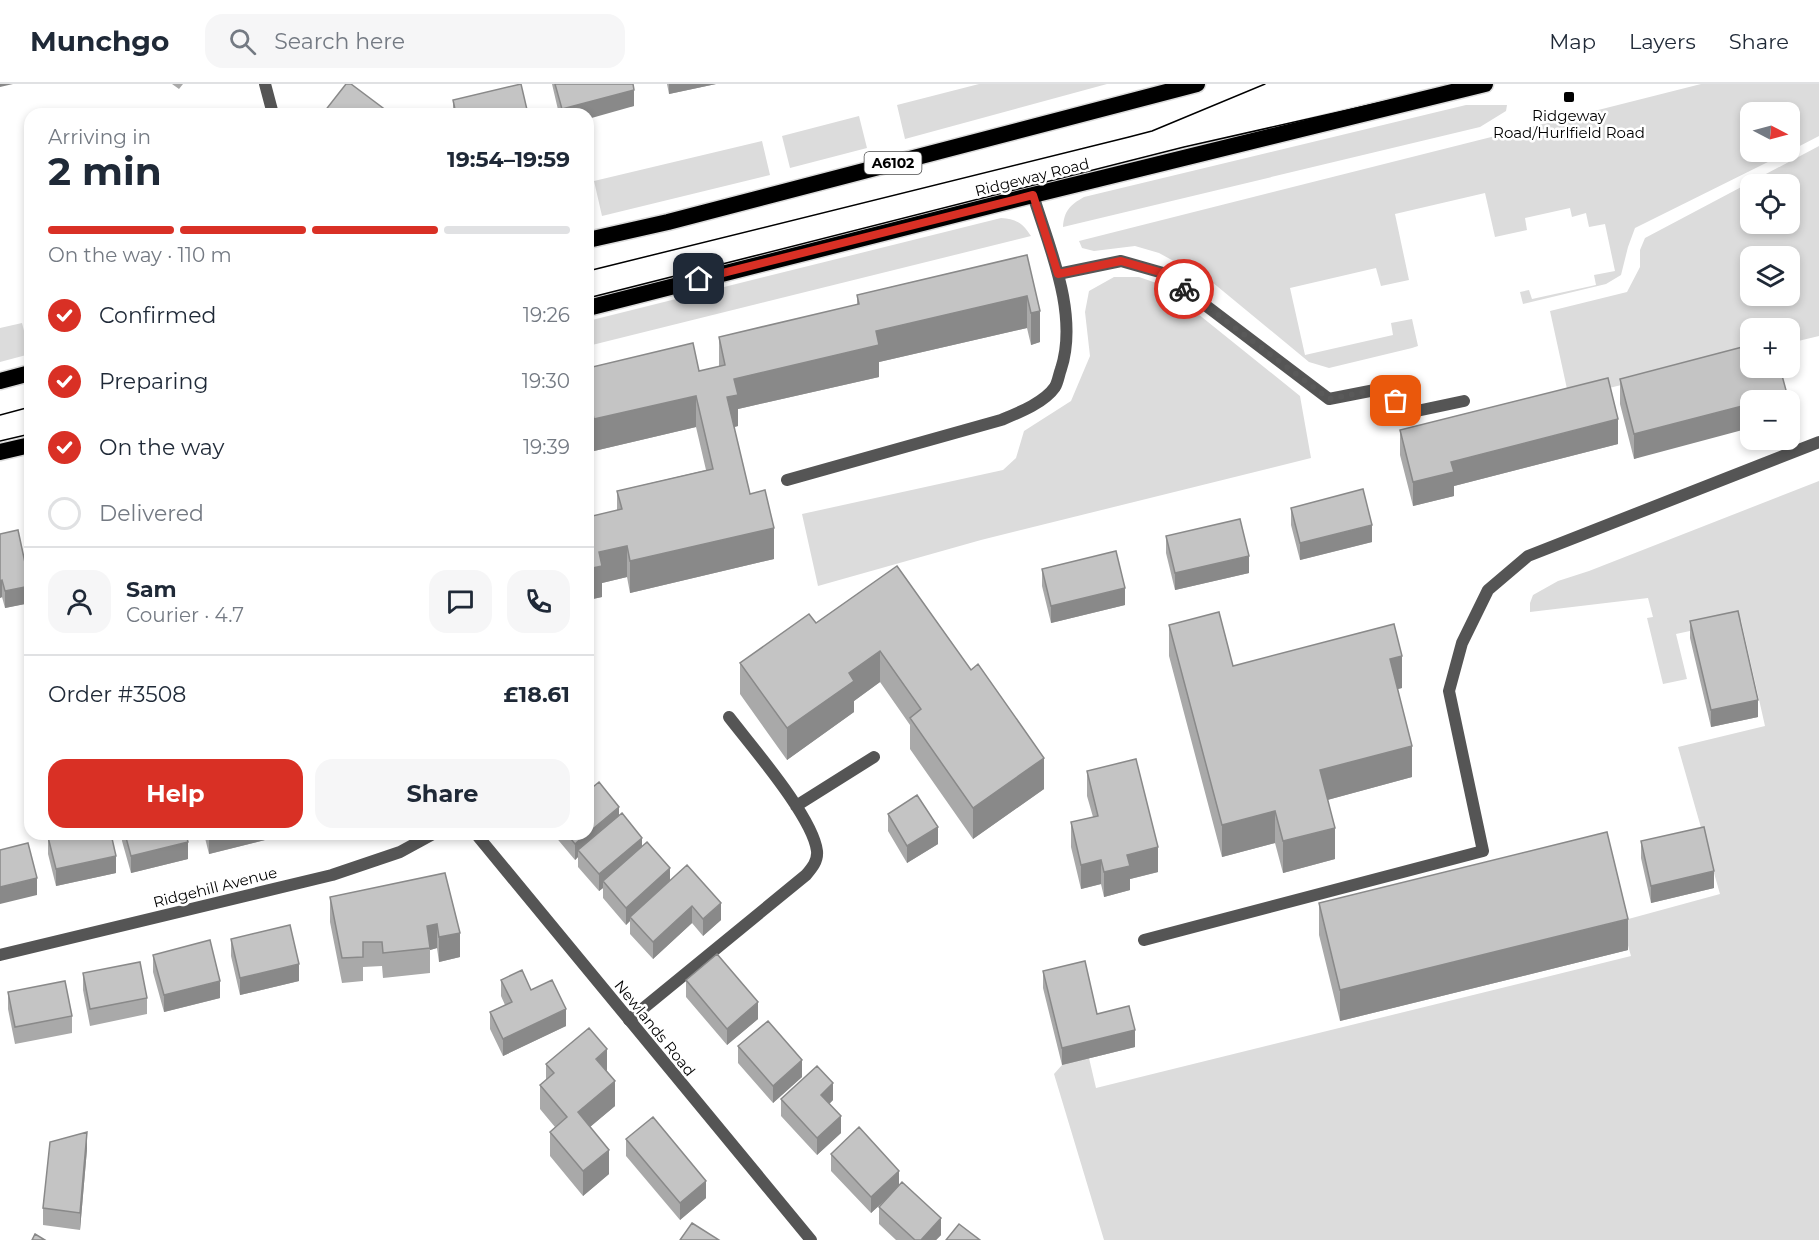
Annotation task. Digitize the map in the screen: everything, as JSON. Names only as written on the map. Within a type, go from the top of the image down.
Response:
[{"type":"highway","name":"A6102","points":[[594,239],[668,222],[1197,84]]},
{"type":"highway","name":"Ridgeway Road","points":[[594,306],[1033,195],[1485,84]]},
{"type":"highway","points":[[0,381],[24,375]]},
{"type":"highway","points":[[0,452],[24,446]]},
{"type":"street","points":[[265,84],[271,108]]},
{"type":"street","points":[[787,480],[1001,420],[1031,408],[1055,387],[1064,359],[1067,324],[1058,274],[1033,195]]},
{"type":"street","points":[[1058,274],[1121,261],[1163,273],[1329,399],[1380,389],[1412,412],[1464,401]]},
{"type":"street","points":[[1144,940],[1483,851],[1449,691],[1462,643],[1488,590],[1528,556],[1819,442]]},
{"type":"street","points":[[629,1020],[806,875],[816,862],[817,852],[811,830],[796,806],[729,717]]},
{"type":"street","points":[[796,806],[874,757]]},
{"type":"street","name":"Ridgehill Avenue","points":[[0,955],[332,875],[400,852],[422,840]]},
{"type":"street","name":"Newlands Road","points":[[481,840],[806,1238]]},
{"type":"shaded area","points":[[979,84],[1107,84],[905,139],[897,105]]},
{"type":"shaded area","points":[[1701,84],[1819,84],[1819,136],[1800,146],[1800,102],[1740,102],[1740,162],[1768,162],[1635,228],[1621,275],[1606,284],[1523,304],[1520,292],[1529,290],[1532,299],[1596,285],[1594,275],[1615,271],[1605,224],[1589,227],[1586,213],[1572,217],[1570,208],[1525,218],[1527,230],[1495,237],[1485,193],[1395,214],[1409,280],[1381,286],[1376,268],[1290,288],[1305,355],[1393,335],[1391,323],[1412,319],[1418,346],[1329,368],[1309,362],[1212,282],[1159,253],[1135,246],[1094,251],[1082,248],[1079,241]]},
{"type":"shaded area","points":[[1466,105],[1507,105],[1506,111],[1480,127],[1063,227],[1069,209],[1084,197]]},
{"type":"shaded area","points":[[859,116],[867,148],[790,168],[782,136]]},
{"type":"shaded area","points":[[762,141],[770,175],[602,216],[594,181]]},
{"type":"shaded area","points":[[1819,146],[1819,336],[1800,341],[1800,318],[1740,318],[1740,355],[1569,398],[1550,311],[1627,292],[1640,267],[1640,250],[1645,238],[1740,188],[1740,234],[1800,234],[1800,174],[1766,174],[1789,162],[1800,162],[1800,156]]},
{"type":"shaded area","points":[[1001,218],[1019,222],[1031,236],[594,345],[594,320]]},
{"type":"shaded area","points":[[1114,277],[1139,277],[1162,285],[1300,396],[1311,458],[981,540],[818,586],[802,514],[1003,470],[1016,458],[1024,431],[1071,401],[1090,356],[1085,312],[1089,291]]},
{"type":"shaded area","points":[[22,323],[24,356],[0,362],[0,328]]},
{"type":"shaded area","points":[[1819,481],[1819,1240],[1104,1240],[1054,1074],[1062,1065],[1089,1058],[1096,1088],[1631,956],[1621,921],[1720,894],[1678,747],[1765,726],[1741,620],[1676,634],[1687,679],[1663,684],[1647,618],[1653,617],[1648,598],[1530,612],[1530,603],[1533,595],[1558,581]]},
{"type":"building","points":[[346,84],[351,84],[383,108],[327,108]]},
{"type":"building","points":[[521,84],[527,108],[455,108],[453,100]]},
{"type":"building","points":[[555,84],[633,84],[634,90],[562,108]]},
{"type":"building","points":[[1027,255],[1040,311],[1031,313],[1027,296],[876,331],[879,345],[734,379],[738,395],[727,397],[750,494],[765,490],[774,528],[630,561],[627,546],[599,552],[602,566],[594,568],[594,516],[622,509],[617,491],[713,469],[696,396],[594,419],[594,367],[693,343],[699,371],[725,365],[719,337],[859,304],[857,295]]},
{"type":"building","points":[[1740,348],[1740,378],[1783,378],[1786,390],[1740,390],[1740,407],[1634,434],[1620,379]]},
{"type":"building","points":[[1608,378],[1618,419],[1451,462],[1454,472],[1413,482],[1400,430]]},
{"type":"building","points":[[1363,489],[1372,525],[1300,543],[1291,508]]},
{"type":"building","points":[[1240,519],[1249,556],[1175,573],[1166,536]]},
{"type":"building","points":[[18,530],[24,558],[24,587],[5,591],[2,580],[0,581],[0,534]]},
{"type":"building","points":[[1116,551],[1125,588],[1051,606],[1042,569]]},
{"type":"building","points":[[897,566],[971,670],[978,664],[1044,758],[973,808],[910,718],[921,709],[880,651],[849,673],[854,681],[787,728],[740,663],[809,614],[816,623]]},
{"type":"building","points":[[1738,611],[1758,700],[1711,710],[1690,621]]},
{"type":"building","points":[[1219,612],[1233,666],[1394,624],[1402,656],[1390,659],[1412,746],[1320,770],[1335,828],[1283,841],[1275,811],[1222,825],[1169,625]]},
{"type":"building","points":[[1136,759],[1158,847],[1127,855],[1130,866],[1104,872],[1101,860],[1081,865],[1071,822],[1098,816],[1087,771]]},
{"type":"building","points":[[599,782],[619,807],[594,828],[594,786]]},
{"type":"building","points":[[917,795],[938,827],[907,846],[888,814]]},
{"type":"building","points":[[622,813],[642,838],[599,874],[578,850],[590,840],[594,840],[594,837]]},
{"type":"building","points":[[1704,827],[1714,871],[1651,886],[1641,841]]},
{"type":"building","points":[[1607,832],[1628,919],[1340,990],[1319,903]]},
{"type":"building","points":[[49,840],[112,840],[116,856],[56,869]]},
{"type":"building","points":[[127,840],[188,840],[188,842],[131,856]]},
{"type":"building","points":[[647,842],[670,868],[626,908],[603,881]]},
{"type":"building","points":[[28,843],[37,878],[0,887],[0,850]]},
{"type":"building","points":[[687,865],[721,903],[703,919],[692,906],[653,942],[630,917]]},
{"type":"building","points":[[445,873],[460,933],[439,937],[437,924],[427,926],[430,948],[383,953],[382,942],[363,942],[363,957],[342,958],[330,897]]},
{"type":"building","points":[[290,925],[299,964],[240,978],[231,939]]},
{"type":"building","points":[[210,940],[220,981],[164,995],[153,955]]},
{"type":"building","points":[[717,954],[758,1002],[727,1029],[686,980]]},
{"type":"building","points":[[1085,961],[1097,1014],[1129,1006],[1135,1030],[1062,1048],[1043,971]]},
{"type":"building","points":[[140,962],[147,998],[90,1009],[83,973]]},
{"type":"building","points":[[522,970],[531,990],[552,980],[566,1009],[503,1039],[490,1012],[512,1002],[501,980]]},
{"type":"building","points":[[65,981],[72,1016],[15,1027],[8,992]]},
{"type":"building","points":[[768,1021],[802,1060],[773,1086],[738,1046]]},
{"type":"building","points":[[589,1028],[607,1049],[596,1059],[615,1081],[578,1112],[609,1150],[583,1171],[550,1132],[567,1117],[540,1085],[554,1073],[546,1064]]},
{"type":"building","points":[[817,1066],[833,1083],[821,1095],[841,1116],[817,1138],[781,1099]]},
{"type":"building","points":[[653,1117],[706,1181],[680,1203],[626,1139]]},
{"type":"building","points":[[859,1127],[899,1171],[871,1197],[831,1154]]},
{"type":"building","points":[[87,1132],[80,1213],[43,1208],[50,1142]]},
{"type":"building","points":[[902,1182],[941,1218],[921,1240],[915,1240],[879,1207]]},
{"type":"building","points":[[692,1223],[719,1240],[680,1240]]},
{"type":"building","points":[[959,1224],[980,1240],[946,1240]]},
{"type":"building","points":[[35,1234],[45,1240],[32,1240]]},
{"type":"tram line","points":[[594,270],[1152,131],[1265,84]]},
{"type":"tram line","points":[[594,296],[1184,147],[1463,84]]},
{"type":"tram line","points":[[0,415],[24,409]]},
{"type":"tram line","points":[[0,441],[24,435]]},
{"type":"way so far","points":[[1184,289],[1329,399],[1380,389],[1396,401]]},
{"type":"place","name":"Ridgeway Road/Hurlfield Road","points":[[1569,97]]},
{"type":"route","points":[[699,279],[1033,195],[1058,274],[1121,261],[1163,273],[1184,289]]}]
